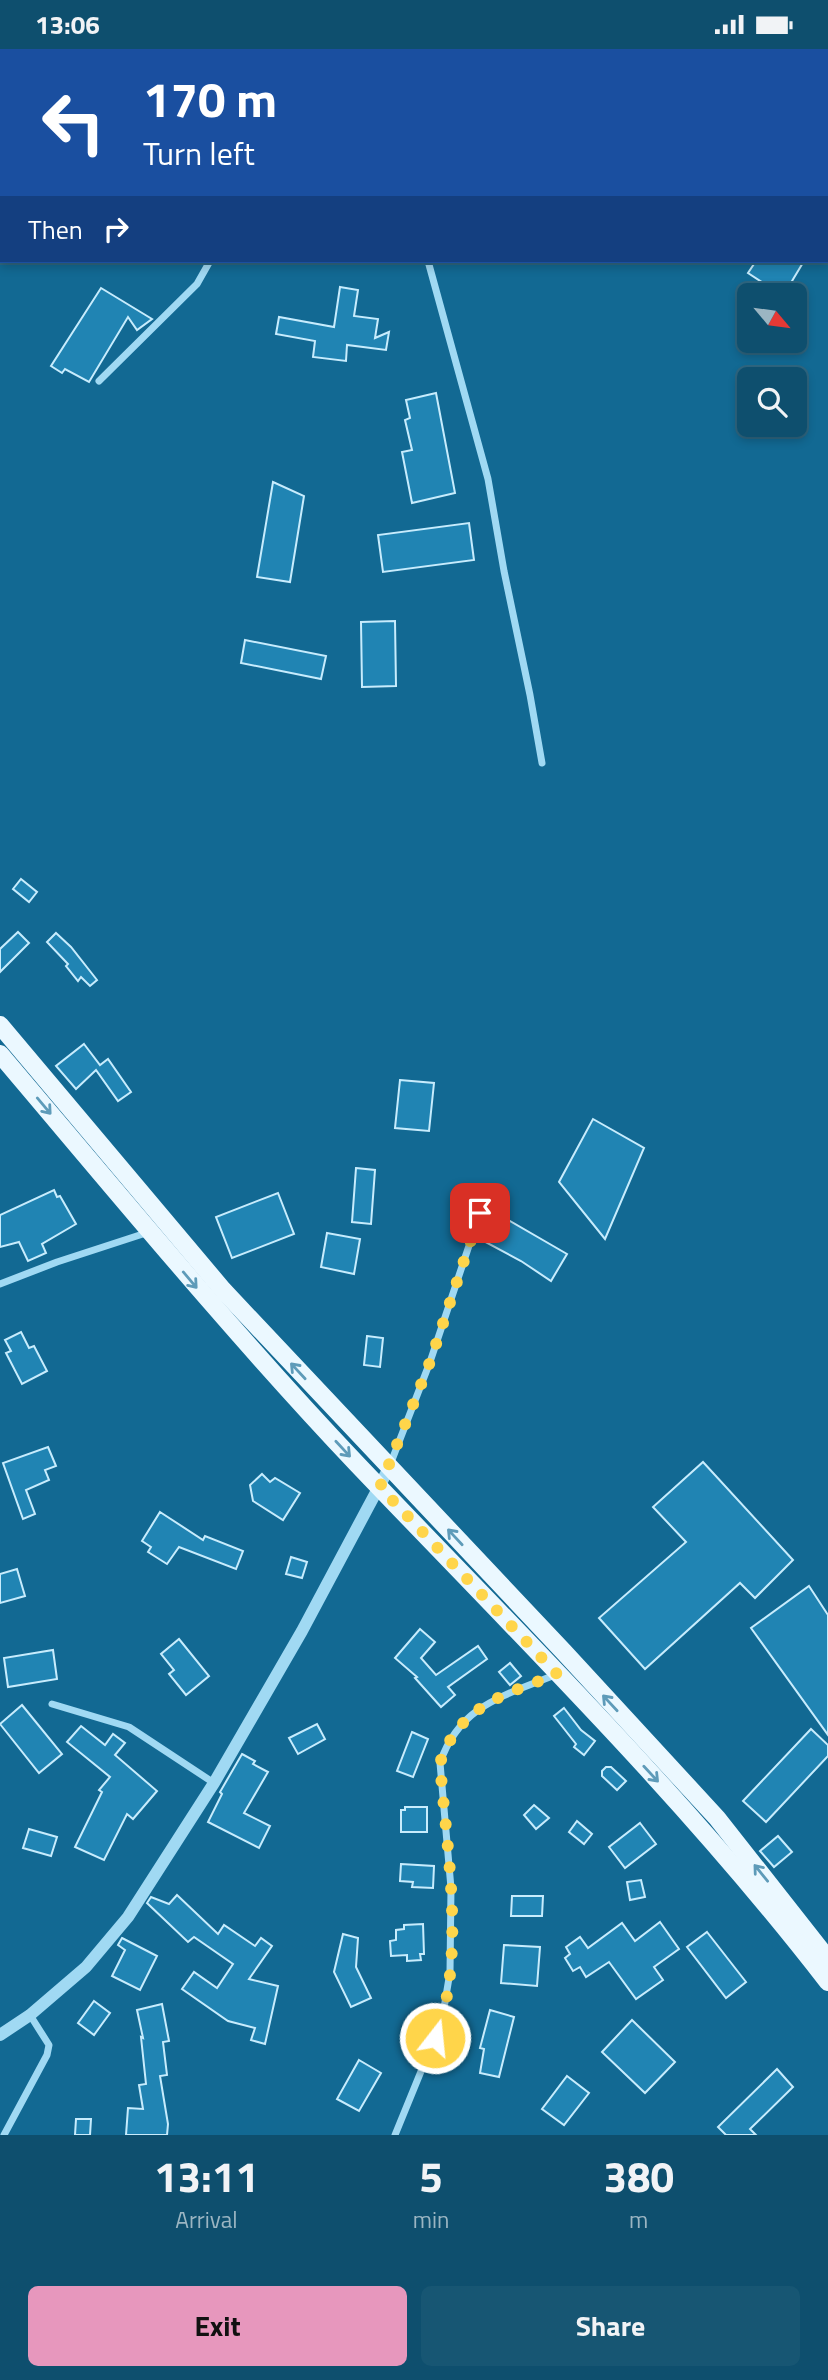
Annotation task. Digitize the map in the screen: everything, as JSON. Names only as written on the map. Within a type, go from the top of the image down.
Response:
[{"type":"main road","points":[[0,1025],[223,1290],[717,1818],[828,1959]]},
{"type":"main road","points":[[0,1053],[208,1302],[702,1829],[828,1982]]},
{"type":"street","points":[[99,381],[197,284],[209,263]]},
{"type":"street","points":[[429,263],[488,479],[503,571],[542,763]]},
{"type":"street","points":[[0,2035],[30,2015],[86,1967],[128,1917],[214,1783],[302,1631],[389,1468],[430,1362],[487,1192]]},
{"type":"street","points":[[0,1285],[57,1262],[149,1232]]},
{"type":"street","points":[[395,2135],[442,2020],[450,1972],[451,1888],[440,1763],[446,1746],[466,1717],[499,1698],[557,1674]]},
{"type":"street","points":[[52,1704],[129,1727],[214,1783]]},
{"type":"street","points":[[4,2135],[47,2055],[49,2045],[30,2015]]},
{"type":"building","points":[[755,263],[803,263],[791,283],[763,283],[748,273]]},
{"type":"building","points":[[340,287],[358,290],[354,316],[378,319],[375,338],[389,332],[386,350],[347,345],[346,361],[313,357],[315,341],[276,334],[279,317],[334,327]]},
{"type":"building","points":[[101,288],[152,319],[137,330],[128,317],[89,382],[65,369],[62,373],[51,366]]},
{"type":"building","points":[[436,393],[455,493],[412,503],[402,452],[412,450],[405,420],[410,418],[406,400]]},
{"type":"building","points":[[273,482],[304,496],[290,582],[257,577]]},
{"type":"building","points":[[469,523],[474,560],[383,572],[378,535]]},
{"type":"building","points":[[395,621],[396,686],[362,687],[361,622]]},
{"type":"building","points":[[245,640],[326,656],[321,679],[241,663]]},
{"type":"building","points":[[21,879],[37,892],[29,902],[13,889]]},
{"type":"building","points":[[18,932],[29,943],[0,972],[0,949]]},
{"type":"building","points":[[56,933],[71,947],[97,980],[90,986],[81,977],[78,981],[66,966],[68,964],[47,942]]},
{"type":"building","points":[[84,1044],[100,1065],[108,1059],[131,1092],[118,1101],[96,1070],[76,1089],[56,1066]]},
{"type":"building","points":[[400,1080],[434,1083],[429,1131],[395,1128]]},
{"type":"building","points":[[593,1119],[644,1148],[605,1239],[559,1182]]},
{"type":"building","points":[[356,1168],[375,1170],[371,1224],[352,1222]]},
{"type":"building","points":[[54,1190],[76,1224],[42,1244],[46,1253],[28,1261],[19,1242],[0,1247],[0,1215]]},
{"type":"building","points":[[278,1193],[294,1234],[232,1258],[216,1217]]},
{"type":"building","points":[[491,1210],[567,1254],[551,1281],[478,1238]]},
{"type":"building","points":[[327,1233],[360,1239],[354,1274],[321,1267]]},
{"type":"building","points":[[21,1332],[29,1348],[34,1346],[47,1371],[22,1384],[6,1353],[11,1351],[5,1340]]},
{"type":"building","points":[[367,1336],[383,1338],[380,1367],[364,1365]]},
{"type":"building","points":[[48,1447],[56,1466],[45,1470],[49,1480],[26,1490],[35,1514],[23,1519],[3,1463]]},
{"type":"building","points":[[703,1462],[793,1560],[755,1598],[740,1583],[645,1669],[599,1618],[686,1542],[653,1507]]},
{"type":"building","points":[[262,1474],[270,1482],[275,1478],[300,1493],[283,1520],[253,1501],[250,1485]]},
{"type":"building","points":[[160,1512],[203,1540],[205,1536],[243,1551],[236,1569],[179,1547],[167,1564],[148,1552],[151,1547],[142,1541]]},
{"type":"building","points":[[291,1557],[307,1562],[302,1578],[286,1574]]},
{"type":"building","points":[[17,1569],[25,1596],[0,1603],[0,1574]]},
{"type":"building","points":[[809,1586],[828,1615],[828,1735],[751,1628]]},
{"type":"building","points":[[420,1629],[435,1642],[421,1658],[436,1675],[478,1646],[487,1659],[448,1687],[455,1695],[441,1707],[415,1678],[417,1677],[395,1658]]},
{"type":"building","points":[[179,1639],[209,1676],[186,1695],[169,1674],[174,1670],[161,1654]]},
{"type":"building","points":[[53,1650],[57,1679],[8,1687],[4,1658]]},
{"type":"building","points":[[510,1663],[521,1676],[510,1685],[499,1672]]},
{"type":"building","points":[[22,1705],[62,1754],[39,1773],[0,1724]]},
{"type":"building","points":[[564,1708],[581,1730],[595,1741],[584,1755],[574,1747],[576,1744],[554,1716]]},
{"type":"building","points":[[317,1724],[325,1739],[298,1754],[289,1738]]},
{"type":"building","points":[[81,1726],[105,1745],[113,1734],[125,1743],[115,1755],[157,1791],[133,1819],[127,1814],[104,1860],[75,1847],[102,1792],[99,1790],[110,1777],[67,1742]]},
{"type":"building","points":[[811,1729],[828,1745],[828,1756],[766,1822],[743,1801]]},
{"type":"building","points":[[412,1732],[428,1739],[413,1777],[397,1771]]},
{"type":"building","points":[[242,1754],[268,1772],[244,1813],[270,1826],[259,1848],[208,1822],[222,1794],[220,1792]]},
{"type":"building","points":[[606,1767],[611,1767],[626,1781],[617,1790],[602,1776]]},
{"type":"building","points":[[534,1805],[549,1818],[536,1829],[524,1815]]},
{"type":"building","points":[[405,1807],[427,1807],[427,1832],[401,1832],[401,1810],[405,1810]]},
{"type":"building","points":[[577,1821],[592,1834],[584,1844],[569,1832]]},
{"type":"building","points":[[640,1823],[656,1844],[625,1868],[609,1847]]},
{"type":"building","points":[[29,1829],[57,1837],[51,1856],[23,1848]]},
{"type":"building","points":[[778,1836],[792,1852],[774,1867],[760,1851]]},
{"type":"building","points":[[401,1864],[434,1866],[433,1888],[412,1887],[413,1882],[400,1881]]},
{"type":"building","points":[[641,1880],[645,1897],[630,1900],[627,1882]]},
{"type":"building","points":[[177,1895],[218,1934],[224,1925],[255,1946],[261,1938],[272,1946],[249,1979],[278,1986],[265,2044],[251,2040],[255,2028],[228,2021],[182,1989],[194,1972],[217,1988],[233,1964],[194,1937],[188,1942],[147,1903],[151,1897],[169,1904]]},
{"type":"building","points":[[512,1896],[543,1896],[542,1916],[511,1916]]},
{"type":"building","points":[[660,1922],[679,1949],[654,1967],[663,1980],[636,1999],[609,1962],[586,1977],[580,1967],[573,1971],[565,1958],[570,1954],[566,1947],[580,1937],[588,1948],[622,1923],[635,1941]]},
{"type":"building","points":[[423,1924],[424,1954],[420,1954],[421,1960],[407,1961],[407,1955],[391,1956],[390,1941],[396,1940],[396,1930],[404,1929],[404,1925]]},
{"type":"building","points":[[707,1932],[746,1982],[726,1998],[687,1947]]},
{"type":"building","points":[[343,1934],[358,1938],[356,1967],[371,1998],[351,2007],[334,1972]]},
{"type":"building","points":[[122,1938],[157,1956],[140,1990],[112,1976],[125,1950],[118,1945]]},
{"type":"building","points":[[504,1945],[540,1947],[537,1986],[501,1983]]},
{"type":"building","points":[[94,2001],[110,2013],[94,2035],[78,2023]]},
{"type":"building","points":[[162,2004],[169,2041],[163,2042],[167,2075],[160,2076],[168,2124],[167,2135],[126,2135],[128,2108],[143,2109],[139,2085],[146,2084],[141,2037],[143,2038],[137,2010]]},
{"type":"building","points":[[490,2010],[514,2017],[499,2077],[480,2073],[484,2049],[480,2048]]},
{"type":"building","points":[[632,2020],[675,2062],[645,2093],[602,2052]]},
{"type":"building","points":[[359,2060],[381,2073],[359,2111],[337,2099]]},
{"type":"building","points":[[777,2069],[793,2087],[750,2129],[756,2135],[726,2135],[718,2127]]},
{"type":"building","points":[[567,2076],[589,2093],[564,2125],[542,2109]]},
{"type":"building","points":[[76,2119],[91,2119],[90,2135],[75,2135]]},
{"type":"route","points":[[435,2038],[442,2020],[450,1972],[451,1888],[440,1763],[446,1746],[466,1717],[499,1698],[557,1674],[380,1487],[430,1362],[480,1213]]}]
